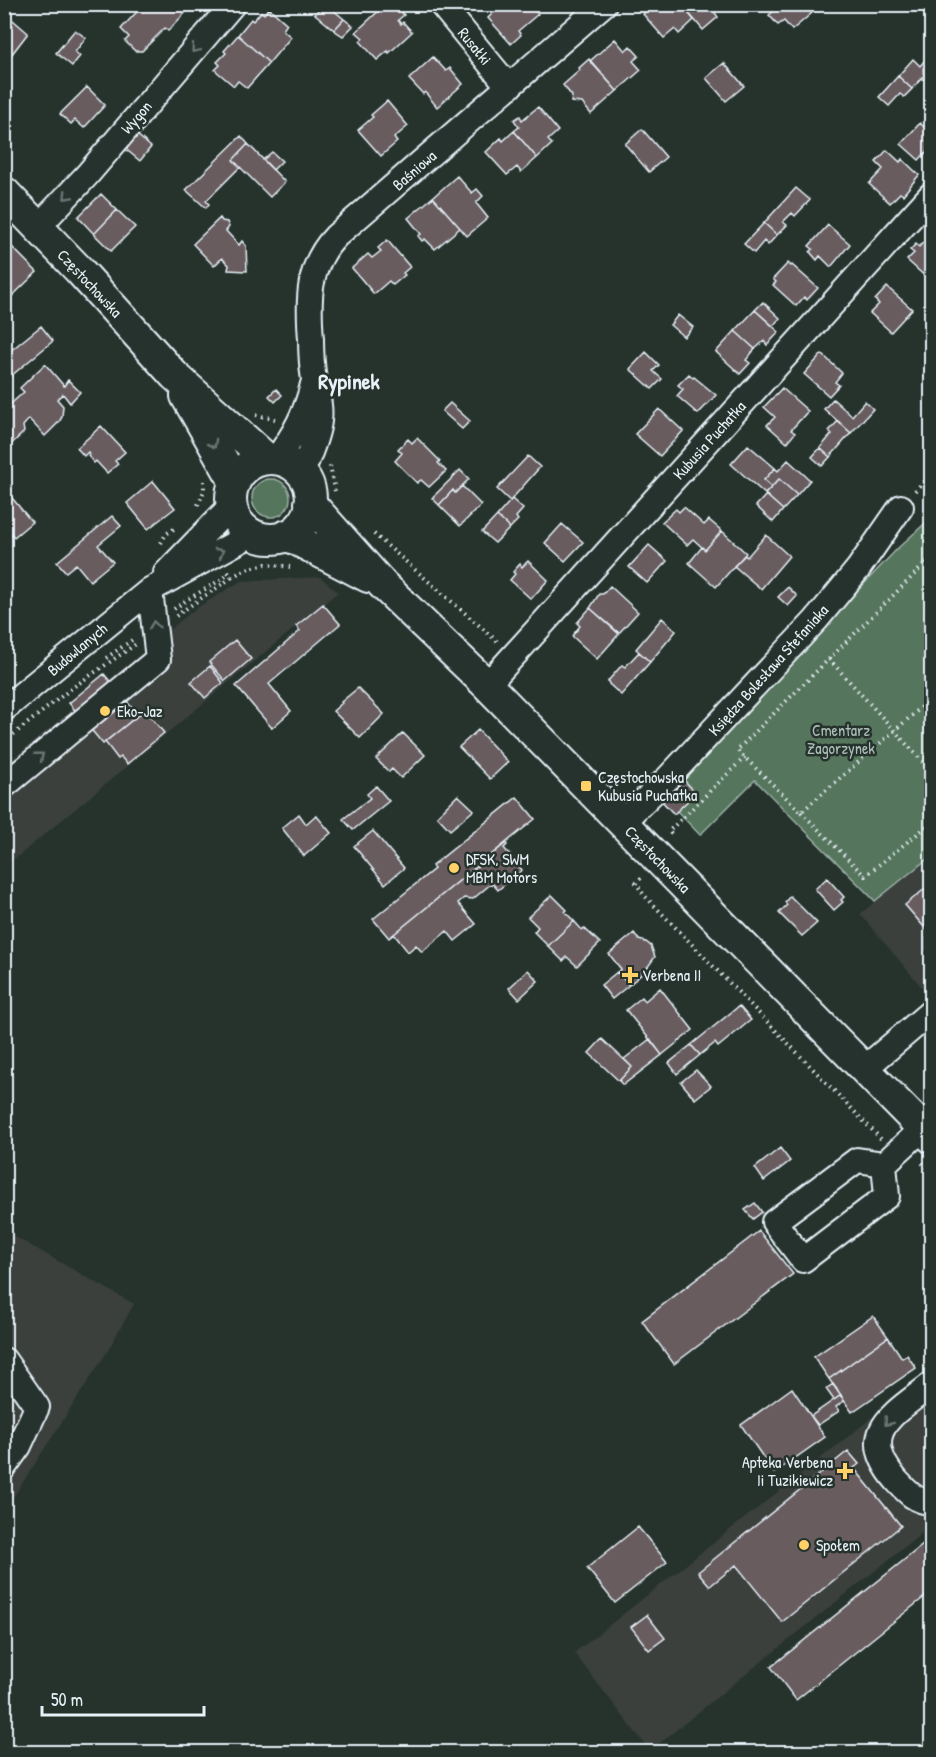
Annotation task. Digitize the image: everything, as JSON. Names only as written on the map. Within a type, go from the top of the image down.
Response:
[{"type":"main road","name":"Częstochowska","points":[[4,192],[80,270],[174,375],[282,463]]},
{"type":"main road","name":"Częstochowska","points":[[174,375],[233,493]]},
{"type":"main road","points":[[282,463],[307,482],[310,492],[324,499],[308,513],[296,530],[286,535],[269,538],[252,534],[235,516],[233,493],[240,473],[248,466],[282,463]]},
{"type":"main road","name":"Częstochowska","points":[[324,499],[382,584],[487,685],[927,1134]]},
{"type":"main road","name":"Częstochowska","points":[[286,535],[382,584]]},
{"type":"street","name":"Wygon","points":[[38,227],[87,175],[233,4]]},
{"type":"street","name":"Rusałki","points":[[441,4],[509,87]]},
{"type":"street","name":"Baśniowa","points":[[282,463],[306,432],[306,407],[314,379],[309,307],[311,287],[316,267],[327,246],[604,4]]},
{"type":"street","name":"Kubusia Puchatka","points":[[487,685],[932,194]]},
{"type":"street","name":"Budowlanych","points":[[4,709],[150,590],[233,493]]},
{"type":"street","name":"Księdza Bolesława Stefaniaka","points":[[622,822],[676,770],[816,620],[858,569],[901,507]]},
{"type":"street","name":"Budowlanych","points":[[150,590],[252,534]]},
{"type":"street","points":[[4,786],[158,659],[150,590]]},
{"type":"street","points":[[864,1069],[932,1011]]},
{"type":"street","points":[[889,1160],[887,1196],[803,1260],[774,1222],[857,1160],[889,1160],[927,1134]]},
{"type":"street","points":[[4,1360],[37,1407],[19,1446],[4,1467]]},
{"type":"street","points":[[932,1384],[892,1415],[878,1438],[878,1451],[882,1462],[895,1478],[907,1492],[917,1499],[932,1502]]},
{"type":"path","points":[[254,414],[276,419],[279,416],[333,449],[330,463],[331,475],[324,499]]},
{"type":"path","points":[[156,552],[166,534],[185,521]]},
{"type":"path","points":[[367,526],[514,655]]},
{"type":"path","points":[[932,557],[737,750],[865,876],[932,822]]},
{"type":"path","points":[[926,563],[932,570]]},
{"type":"path","points":[[4,742],[72,688],[232,577]]},
{"type":"path","points":[[829,659],[932,772]]},
{"type":"path","points":[[801,812],[932,698]]},
{"type":"path","points":[[745,757],[669,831],[678,841],[636,883],[644,895],[880,1138],[889,1160],[910,1157],[932,1171]]},
{"type":"shaded area","points":[[320,577],[338,592],[5,867],[5,765],[195,609],[241,581]]},
{"type":"shaded area","points":[[931,856],[931,998],[860,914]]},
{"type":"shaded area","points":[[5,1231],[134,1304],[107,1352],[5,1510]]},
{"type":"shaded area","points":[[931,1371],[931,1526],[650,1751],[574,1653]]},
{"type":"green space","points":[[271,479],[285,484],[290,498],[285,512],[271,517],[257,512],[252,498],[257,484]]},
{"type":"green space","name":"Cmentarz Zagorzynek","points":[[931,518],[931,856],[875,901],[755,780],[700,835],[677,811],[674,814],[660,799],[898,548]]},
{"type":"building","points":[[144,4],[178,4],[186,12],[168,31],[165,28],[142,51],[135,51],[125,41],[129,37],[121,29]]},
{"type":"building","points":[[323,4],[344,19],[334,30],[315,14]]},
{"type":"building","points":[[386,4],[394,4],[404,15],[398,20],[412,32],[389,53],[388,51],[377,60],[360,41],[363,38],[356,32]]},
{"type":"building","points":[[502,4],[530,4],[538,14],[518,31],[521,35],[511,44],[488,18]]},
{"type":"building","points":[[654,4],[681,4],[694,20],[679,34],[675,29],[664,38],[643,14]]},
{"type":"building","points":[[681,4],[709,4],[718,17],[703,30]]},
{"type":"building","points":[[773,4],[804,4],[812,13],[792,30],[784,21],[778,25],[769,15],[775,10],[771,6]]},
{"type":"building","points":[[269,8],[287,24],[283,30],[291,37],[269,63],[238,35],[251,19],[253,21],[261,12],[264,14]]},
{"type":"building","points":[[6,14],[28,33],[5,63],[4,16]]},
{"type":"building","points":[[344,19],[353,26],[343,36],[334,30]]},
{"type":"building","points":[[75,30],[86,38],[75,52],[80,56],[72,66],[56,53]]},
{"type":"building","points":[[238,35],[269,63],[247,88],[238,81],[234,86],[215,70],[220,65],[217,62],[226,53],[224,51]]},
{"type":"building","points":[[615,39],[625,51],[630,46],[639,56],[633,61],[641,70],[617,91],[590,61]]},
{"type":"building","points":[[433,57],[446,71],[450,68],[463,84],[437,107],[425,92],[423,94],[409,79]]},
{"type":"building","points":[[589,59],[617,91],[591,114],[582,103],[571,102],[572,96],[563,85]]},
{"type":"building","points":[[913,59],[920,66],[925,60],[932,67],[912,89],[898,76]]},
{"type":"building","points":[[724,63],[744,86],[726,101],[706,78]]},
{"type":"building","points":[[898,76],[912,89],[904,97],[900,94],[889,106],[879,97]]},
{"type":"building","points":[[87,87],[105,105],[84,128],[75,120],[71,124],[60,114]]},
{"type":"building","points":[[387,101],[408,126],[394,138],[397,142],[381,156],[358,130]]},
{"type":"building","points":[[538,107],[558,131],[548,140],[552,144],[537,158],[514,131],[519,127],[514,120],[520,116],[522,120]]},
{"type":"building","points":[[920,123],[924,127],[928,123],[932,127],[932,152],[929,149],[919,160],[901,144]]},
{"type":"building","points":[[642,129],[666,157],[649,172],[625,144]]},
{"type":"building","points":[[514,131],[537,158],[521,172],[517,167],[507,175],[486,152],[501,138],[503,141]]},
{"type":"building","points":[[135,133],[151,147],[140,161],[123,147]]},
{"type":"building","points":[[241,136],[248,144],[233,160],[240,167],[206,201],[209,204],[206,208],[186,190]]},
{"type":"building","points":[[248,144],[285,182],[270,197],[233,160]]},
{"type":"building","points":[[887,150],[900,162],[902,159],[919,175],[903,195],[900,193],[890,203],[869,184],[883,169],[876,162]]},
{"type":"building","points":[[272,152],[282,161],[273,170],[263,160]]},
{"type":"building","points":[[457,176],[472,193],[477,189],[483,196],[476,203],[488,218],[467,236],[433,197]]},
{"type":"building","points":[[796,188],[810,200],[795,216],[792,213],[783,222],[787,225],[777,235],[764,223]]},
{"type":"building","points":[[101,194],[117,210],[94,234],[78,217]]},
{"type":"building","points":[[433,197],[460,228],[435,249],[425,239],[422,241],[418,236],[421,234],[408,218]]},
{"type":"building","points":[[117,210],[135,227],[111,251],[94,234]]},
{"type":"building","points":[[220,218],[227,222],[229,227],[226,231],[239,245],[242,241],[246,246],[247,271],[228,270],[229,265],[222,258],[214,266],[193,244]]},
{"type":"building","points":[[764,223],[777,235],[768,245],[764,241],[754,253],[744,244]]},
{"type":"building","points":[[828,225],[850,244],[831,267],[820,256],[817,260],[810,252],[813,249],[809,246]]},
{"type":"building","points":[[932,233],[932,275],[928,279],[907,260],[914,253],[910,250],[916,244],[919,247]]},
{"type":"building","points":[[387,240],[410,267],[403,273],[405,275],[393,285],[389,281],[374,294],[352,268],[368,254],[372,258],[381,251],[378,248]]},
{"type":"building","points":[[7,242],[37,272],[8,300],[4,297],[4,244]]},
{"type":"building","points":[[788,263],[818,288],[807,300],[804,297],[796,306],[773,285],[776,282],[773,279]]},
{"type":"building","points":[[887,287],[912,309],[891,332],[870,313],[879,304],[875,300]]},
{"type":"building","points":[[763,302],[780,318],[773,326],[755,310]]},
{"type":"building","points":[[755,310],[779,332],[767,345],[764,341],[755,349],[735,331]]},
{"type":"building","points":[[678,315],[693,327],[684,337],[670,325]]},
{"type":"building","points":[[41,326],[53,341],[5,381],[4,356]]},
{"type":"building","points":[[735,331],[755,349],[746,360],[750,363],[740,374],[716,352]]},
{"type":"building","points":[[646,352],[659,365],[653,371],[662,379],[652,389],[630,369]]},
{"type":"building","points":[[822,354],[842,373],[835,382],[839,385],[829,396],[804,374]]},
{"type":"building","points":[[45,364],[64,386],[68,380],[80,392],[70,403],[63,394],[57,399],[63,406],[62,417],[45,436],[29,419],[23,426],[24,432],[4,451],[4,410],[24,392],[20,388]]},
{"type":"building","points":[[689,374],[716,395],[698,414],[677,396],[683,389],[678,385]]},
{"type":"building","points":[[782,388],[808,411],[791,430],[795,433],[787,443],[767,425],[775,417],[764,407]]},
{"type":"building","points":[[276,389],[282,395],[275,402],[269,396]]},
{"type":"building","points":[[833,399],[852,416],[865,401],[873,409],[851,433],[824,409]]},
{"type":"building","points":[[450,403],[470,421],[462,429],[442,411]]},
{"type":"building","points":[[659,409],[683,431],[660,456],[635,434]]},
{"type":"building","points":[[838,421],[851,433],[830,457],[820,448],[832,434],[829,431]]},
{"type":"building","points":[[101,426],[125,452],[115,461],[118,464],[107,473],[96,461],[94,463],[88,456],[88,452],[84,456],[77,448]]},
{"type":"building","points":[[417,438],[440,461],[438,463],[446,471],[429,487],[421,480],[417,483],[395,461],[402,453],[398,449],[408,439],[412,443]]},
{"type":"building","points":[[748,445],[775,468],[764,480],[772,487],[765,494],[731,464]]},
{"type":"building","points":[[820,448],[830,457],[822,466],[812,457]]},
{"type":"building","points":[[528,456],[540,467],[510,501],[497,489]]},
{"type":"building","points":[[788,460],[810,480],[797,495],[779,479],[772,487],[764,480],[775,468],[778,471]]},
{"type":"building","points":[[460,470],[469,479],[455,493],[453,490],[439,505],[432,498]]},
{"type":"building","points":[[779,479],[797,495],[783,510],[765,494]]},
{"type":"building","points":[[153,481],[175,508],[148,529],[127,503]]},
{"type":"building","points":[[462,486],[481,505],[460,526],[439,505],[453,490],[455,493]]},
{"type":"building","points":[[7,492],[32,522],[14,537],[4,526],[4,494]]},
{"type":"building","points":[[766,495],[783,510],[773,522],[756,506]]},
{"type":"building","points":[[512,499],[523,509],[516,517],[518,520],[510,528],[497,516]]},
{"type":"building","points":[[684,507],[704,525],[709,520],[722,531],[705,550],[693,539],[687,545],[662,522],[676,509],[679,512]]},
{"type":"building","points":[[112,516],[121,526],[98,545],[113,562],[90,581],[76,564],[66,572],[57,562]]},
{"type":"building","points":[[497,516],[510,528],[495,543],[482,532]]},
{"type":"building","points":[[562,524],[583,542],[565,561],[545,543]]},
{"type":"building","points":[[722,531],[746,553],[716,587],[689,563],[702,547],[705,550]]},
{"type":"building","points":[[766,535],[789,556],[761,589],[734,566],[745,555],[747,557]]},
{"type":"building","points":[[649,545],[667,561],[647,583],[629,567]]},
{"type":"building","points":[[528,561],[548,580],[531,599],[510,580],[520,564],[522,567]]},
{"type":"building","points":[[610,586],[638,612],[619,633],[590,608],[599,594],[603,594]]},
{"type":"building","points":[[788,587],[797,596],[788,606],[778,597]]},
{"type":"building","points":[[323,604],[340,624],[269,684],[291,711],[272,728],[236,686],[300,631],[296,626]]},
{"type":"building","points":[[590,608],[619,634],[597,659],[572,636],[580,626],[577,623]]},
{"type":"building","points":[[662,618],[676,631],[650,662],[636,649]]},
{"type":"building","points":[[235,640],[251,659],[225,681],[209,662]]},
{"type":"building","points":[[639,652],[650,662],[621,695],[608,681],[622,665],[625,667]]},
{"type":"building","points":[[210,666],[223,683],[205,698],[191,682]]},
{"type":"building","name":"Eko-Jaz","points":[[104,674],[138,715],[103,744],[69,703]]},
{"type":"building","points":[[358,688],[384,714],[360,738],[333,711]]},
{"type":"building","points":[[145,710],[164,733],[127,764],[121,757],[118,759],[105,742]]},
{"type":"building","points":[[478,730],[508,762],[490,779],[459,747]]},
{"type":"building","points":[[403,733],[425,755],[401,778],[392,769],[389,772],[376,759]]},
{"type":"building","points":[[682,778],[696,793],[674,814],[660,799]]},
{"type":"building","points":[[376,786],[389,801],[353,830],[343,819],[370,798],[367,794]]},
{"type":"building","points":[[458,795],[474,810],[450,830],[437,816]]},
{"type":"building","name":"DFSK, SWM MBM Motors","points":[[517,797],[535,819],[389,938],[373,919],[434,869],[432,866]]},
{"type":"building","points":[[299,814],[306,824],[316,815],[331,833],[304,856],[282,828]]},
{"type":"building","points":[[373,831],[404,868],[385,884],[354,846]]},
{"type":"building","points":[[506,843],[504,848],[522,870],[498,890],[492,883],[473,899],[464,898],[458,903],[476,924],[455,941],[447,931],[422,952],[416,945],[408,952],[394,934]]},
{"type":"building","points":[[827,878],[844,897],[841,900],[843,902],[834,910],[815,889]]},
{"type":"building","points":[[932,883],[932,950],[927,950],[927,938],[931,935],[905,905]]},
{"type":"building","points":[[552,895],[574,921],[548,946],[534,932],[538,927],[528,917]]},
{"type":"building","points":[[790,896],[817,923],[802,936],[779,913],[787,905],[785,902]]},
{"type":"building","points":[[574,921],[600,943],[577,966],[567,957],[563,961],[548,946]]},
{"type":"building","points":[[634,933],[639,940],[651,946],[655,957],[644,972],[629,985],[617,972],[621,969],[609,954]]},
{"type":"building","points":[[528,970],[538,981],[519,999],[509,988]]},
{"type":"building","points":[[617,972],[629,985],[612,999],[601,985]]},
{"type":"building","points":[[660,988],[693,1030],[662,1055],[626,1010],[642,997],[645,1001]]},
{"type":"building","points":[[739,1006],[751,1020],[718,1047],[715,1043],[700,1055],[691,1045]]},
{"type":"building","points":[[602,1039],[632,1067],[619,1081],[589,1053]]},
{"type":"building","points":[[650,1039],[662,1055],[623,1085],[619,1081],[632,1067],[624,1059]]},
{"type":"building","points":[[691,1045],[700,1055],[677,1074],[669,1063]]},
{"type":"building","points":[[696,1070],[711,1086],[695,1099],[681,1082]]},
{"type":"building","points":[[780,1148],[790,1161],[764,1181],[755,1168]]},
{"type":"building","points":[[755,1203],[762,1212],[753,1219],[745,1210]]},
{"type":"building","points":[[759,1231],[793,1274],[674,1364],[642,1321]]},
{"type":"building","points":[[873,1316],[888,1337],[829,1379],[814,1357]]},
{"type":"building","points":[[888,1337],[902,1358],[907,1355],[916,1368],[852,1412],[829,1379]]},
{"type":"building","points":[[833,1384],[841,1395],[834,1400],[826,1389]]},
{"type":"building","points":[[792,1388],[825,1437],[774,1473],[741,1425]]},
{"type":"building","points":[[841,1395],[844,1401],[836,1407],[839,1411],[818,1425],[811,1416]]},
{"type":"building","points":[[4,1423],[12,1432],[4,1438]]},
{"type":"building","name":"Społem","points":[[848,1451],[859,1464],[854,1468],[901,1526],[782,1622],[736,1565],[710,1586],[698,1572]]},
{"type":"building","points":[[638,1527],[667,1562],[615,1603],[587,1568]]},
{"type":"building","points":[[924,1544],[932,1553],[932,1591],[796,1700],[771,1667]]},
{"type":"building","points":[[647,1615],[665,1638],[649,1650],[631,1627]]},
{"type":"place","name":"Eko-Jaz","points":[[105,711]]},
{"type":"place","name":"Częstochowska Kubusia Puchatka","points":[[586,786]]},
{"type":"place","name":"DFSK, SWM MBM Motors","points":[[454,868]]},
{"type":"place","name":"Verbena II","points":[[630,975]]},
{"type":"place","name":"Apteka Verbena Ii Tuzikiewicz","points":[[845,1471]]},
{"type":"place","name":"Społem","points":[[804,1545]]},
{"type":"district","name":"Rypinek","points":[[349,381]]}]
